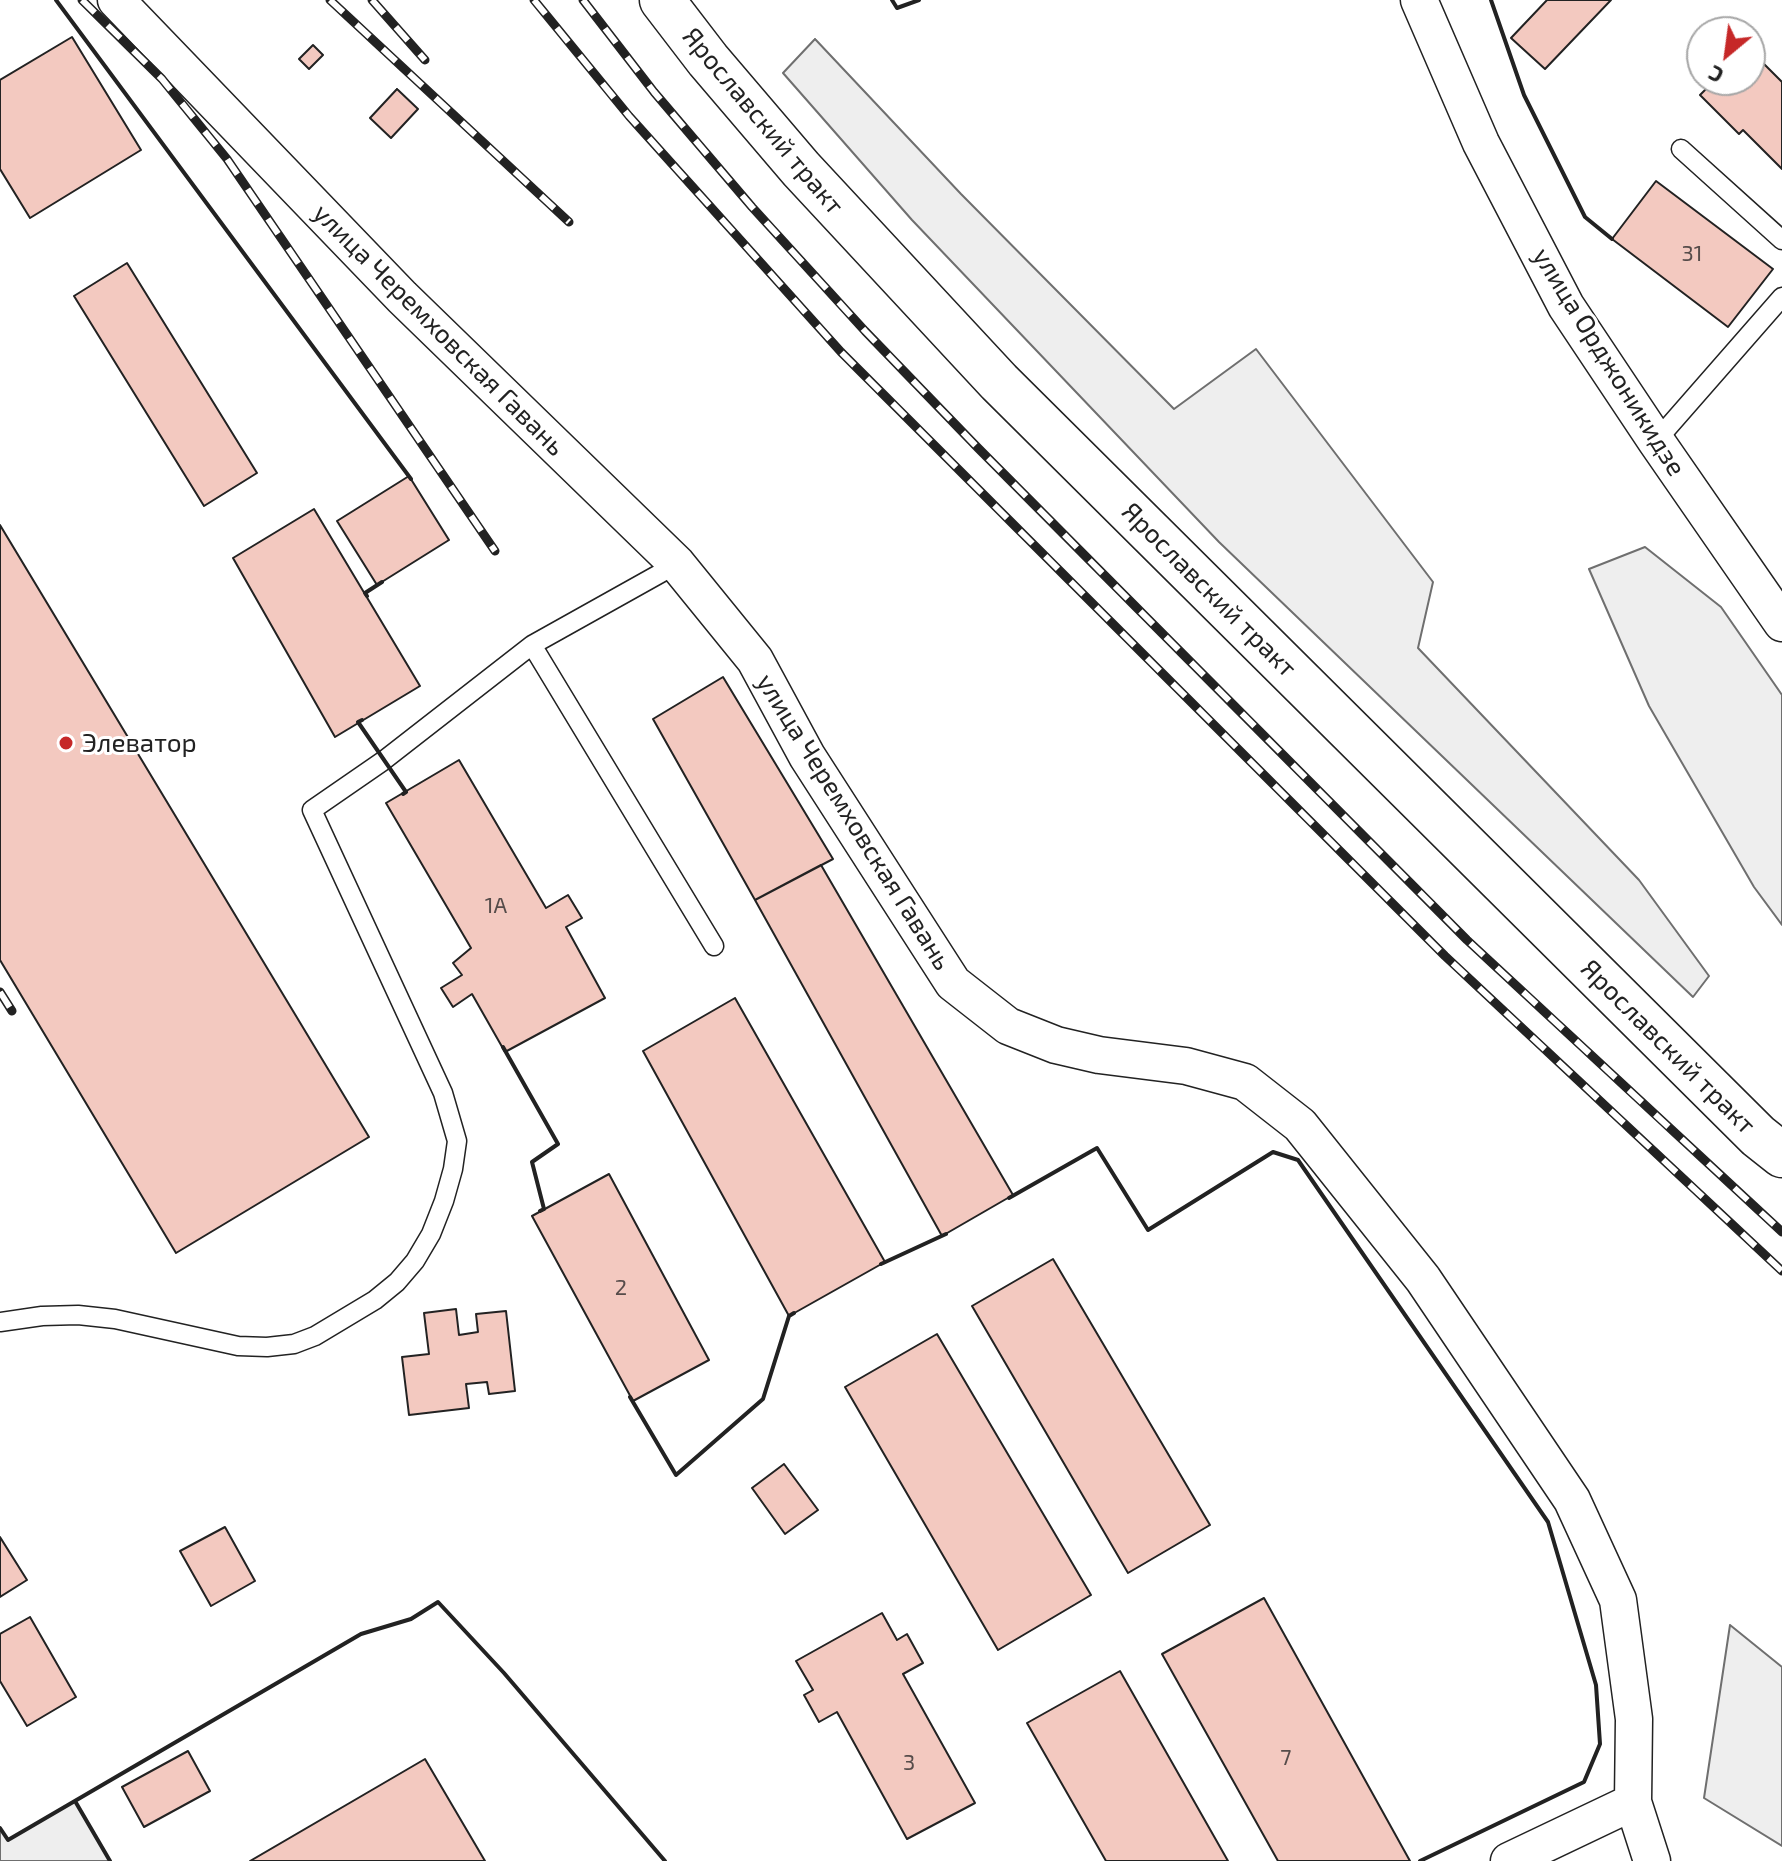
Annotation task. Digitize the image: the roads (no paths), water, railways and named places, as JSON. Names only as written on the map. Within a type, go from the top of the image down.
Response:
[{"type":"street","name":"улица Черемховская Гавань","points":[[116,0],[402,297],[677,564],[755,660],[807,756],[953,983],[1008,1026],[1056,1045],[1099,1055],[1186,1066],[1245,1082],[1300,1125],[1423,1279],[1572,1500],[1618,1600],[1634,1719],[1633,1802],[1652,1861]]},
{"type":"street","name":"Ярославский тракт","points":[[662,0],[708,60],[801,169],[999,382],[1735,1114],[1782,1155]]},
{"type":"street","name":"улица Орджоникидзе","points":[[1419,0],[1481,143],[1566,306],[1782,623]]},
{"type":"street","points":[[1509,1861],[1633,1802]]},
{"type":"lane","points":[[1681,149],[1782,240]]},
{"type":"lane","points":[[1656,441],[1782,297]]},
{"type":"lane","points":[[0,1322],[78,1315],[115,1319],[238,1346],[267,1347],[294,1344],[315,1336],[375,1300],[397,1282],[415,1261],[431,1234],[453,1169],[457,1141],[443,1093],[312,810],[383,761],[532,645],[677,564]]},
{"type":"lane","points":[[532,645],[714,946]]},
{"type":"railway","points":[[82,0],[162,79],[227,159],[495,551]]},
{"type":"railway","points":[[330,0],[569,222]]},
{"type":"railway","points":[[372,0],[425,60]]},
{"type":"railway","points":[[534,0],[629,116],[841,352],[1445,956],[1782,1271]]},
{"type":"railway","points":[[583,0],[654,92],[752,207],[978,448],[1467,940],[1782,1232]]},
{"type":"railway","points":[[0,992],[12,1011]]},
{"type":"place","name":"Элеватор","points":[[66,743]]}]
